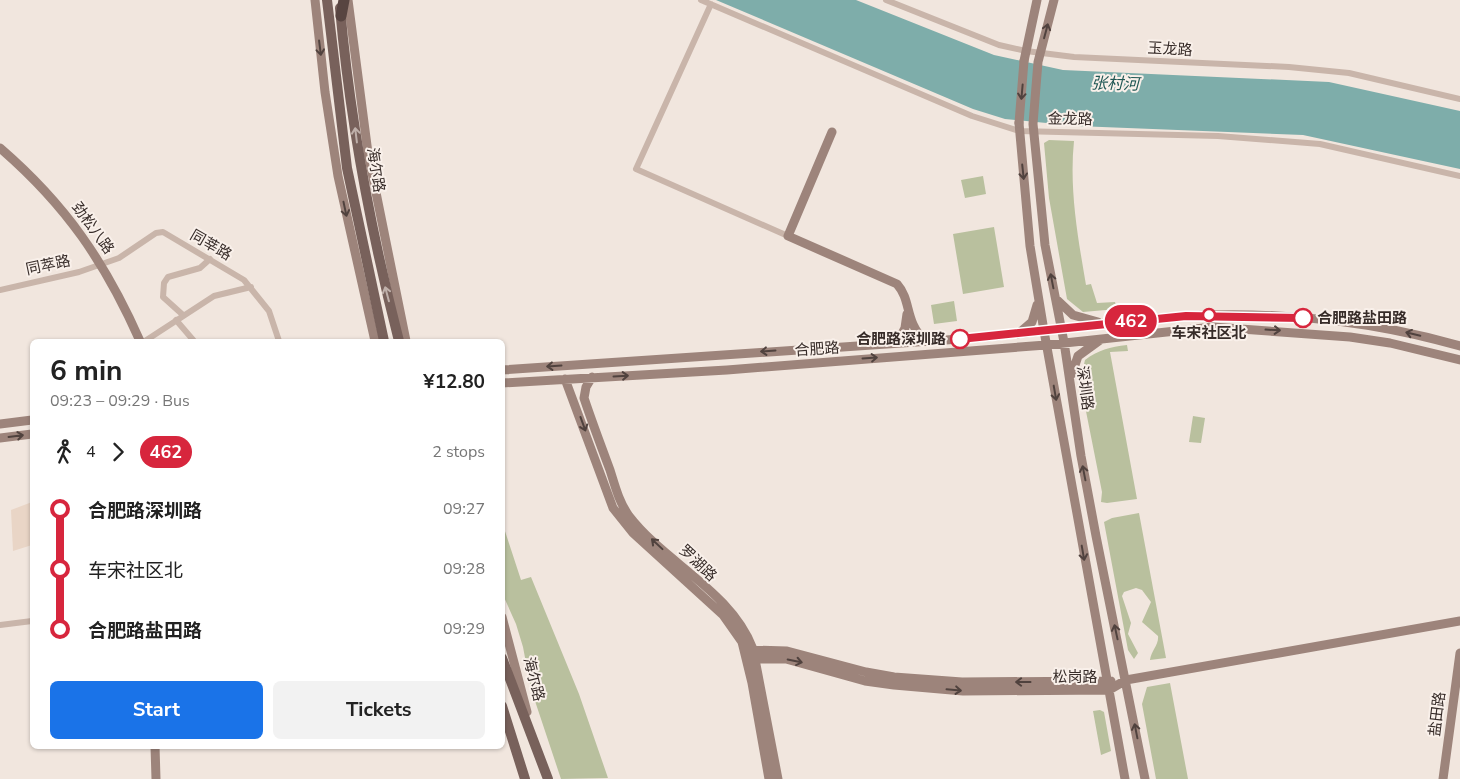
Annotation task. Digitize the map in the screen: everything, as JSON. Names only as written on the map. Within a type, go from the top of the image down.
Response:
[{"type":"highway","points":[[341,16],[346,0]]},
{"type":"main road","points":[[315,0],[325,92],[338,176],[375,339]]},
{"type":"main road","name":"海尔路","points":[[327,0],[347,168],[384,339]]},
{"type":"main road","name":"海尔路","points":[[340,0],[361,175],[380,266],[398,339]]},
{"type":"main road","name":"海尔路","points":[[346,0],[368,153],[406,339]]},
{"type":"main road","name":"深圳路","points":[[1037,0],[1025,56],[1019,127],[1030,246],[1046,345],[1125,779]]},
{"type":"main road","name":"深圳路","points":[[1054,0],[1039,58],[1033,128],[1045,245],[1062,329],[1096,536],[1145,779]]},
{"type":"main road","points":[[832,132],[788,236],[892,281],[902,290],[913,328],[925,341]]},
{"type":"main road","name":"劲松八路","points":[[0,148],[51,195],[79,230],[101,263],[139,339]]},
{"type":"main road","points":[[1017,334],[1034,320],[1038,290]]},
{"type":"main road","points":[[1056,299],[1078,318],[1105,324]]},
{"type":"main road","points":[[897,343],[905,328],[907,312]]},
{"type":"main road","name":"合肥路","points":[[505,370],[1017,334],[1186,316],[1292,317],[1391,330],[1460,346]]},
{"type":"main road","name":"合肥路","points":[[505,383],[727,370],[1046,345],[1213,327],[1291,331],[1390,343],[1460,360]]},
{"type":"main road","points":[[1070,382],[1078,356],[1102,338]]},
{"type":"main road","name":"罗湖路","points":[[592,377],[586,386],[584,398],[622,504],[636,524],[728,609],[742,625],[778,779]]},
{"type":"main road","points":[[566,379],[613,508],[633,533],[722,615],[732,626],[750,654],[769,779]]},
{"type":"main road","points":[[0,424],[30,420]]},
{"type":"main road","points":[[0,438],[30,434]]},
{"type":"main road","name":"松岗路","points":[[750,654],[794,660],[856,678],[894,685],[963,691],[1108,686],[1126,680],[1460,621]]},
{"type":"main road","name":"海尔路","points":[[505,629],[536,749]]},
{"type":"main road","name":"盐田路","points":[[1443,779],[1460,653]]},
{"type":"main road","name":"海尔路","points":[[505,666],[548,779]]},
{"type":"main road","points":[[505,716],[526,779]]},
{"type":"main road","points":[[505,727],[516,751]]},
{"type":"main road","points":[[155,749],[156,779]]},
{"type":"street","name":"金龙路","points":[[701,0],[972,116],[1019,127],[1218,136],[1320,144],[1460,176]]},
{"type":"street","name":"玉龙路","points":[[886,0],[1025,56],[1289,67],[1349,73],[1460,99]]},
{"type":"street","points":[[711,4],[636,169],[788,236]]},
{"type":"street","name":"同莘路","points":[[101,263],[119,258],[158,232],[167,234],[236,274],[251,287],[268,311],[278,339]]},
{"type":"street","points":[[183,315],[163,297],[164,283],[168,277],[200,268],[210,259]]},
{"type":"street","name":"同萃路","points":[[0,290],[79,272],[101,263]]},
{"type":"street","points":[[148,339],[214,296],[251,287]]},
{"type":"street","points":[[176,320],[192,339]]},
{"type":"street","points":[[0,625],[30,621]]},
{"type":"green space","points":[[1049,140],[1074,141],[1073,195],[1086,285],[1091,284],[1097,303],[1115,302],[1117,309],[1083,312],[1067,299],[1049,198],[1044,143]]},
{"type":"green space","points":[[983,176],[986,194],[965,198],[961,180]]},
{"type":"green space","points":[[994,227],[1004,287],[963,294],[953,234]]},
{"type":"green space","points":[[954,301],[957,321],[934,324],[931,305]]},
{"type":"green space","points":[[1127,345],[1128,351],[1110,352],[1137,499],[1107,503],[1101,502],[1102,492],[1080,381],[1085,360],[1104,350]]},
{"type":"green space","points":[[1193,416],[1205,418],[1201,443],[1189,442]]},
{"type":"green space","points":[[1139,513],[1166,658],[1150,660],[1158,636],[1142,622],[1151,602],[1142,590],[1136,588],[1124,592],[1122,596],[1131,623],[1128,634],[1138,653],[1134,659],[1128,650],[1104,522],[1112,518]]},
{"type":"green space","points":[[505,531],[521,580],[531,577],[579,694],[608,778],[561,779],[531,689],[523,647],[516,624],[505,599]]},
{"type":"green space","points":[[1170,683],[1188,779],[1156,779],[1142,704],[1147,687]]},
{"type":"green space","points":[[1100,710],[1104,712],[1111,751],[1101,755],[1093,711]]},
{"type":"shaded area","points":[[30,503],[30,546],[13,551],[11,510]]},
{"type":"water","name":"张村河","points":[[716,0],[856,0],[994,55],[1063,70],[1329,82],[1460,111],[1460,169],[1303,135],[1077,126],[1005,119],[973,109]]},
{"type":"bus line","name":"462","points":[[960,339],[1186,316],[1221,315],[1303,318]]},
{"type":"place","name":"车宋社区北","points":[[1209,315]]},
{"type":"place","name":"合肥路盐田路","points":[[1303,318]]},
{"type":"place","name":"合肥路深圳路","points":[[960,339]]}]
